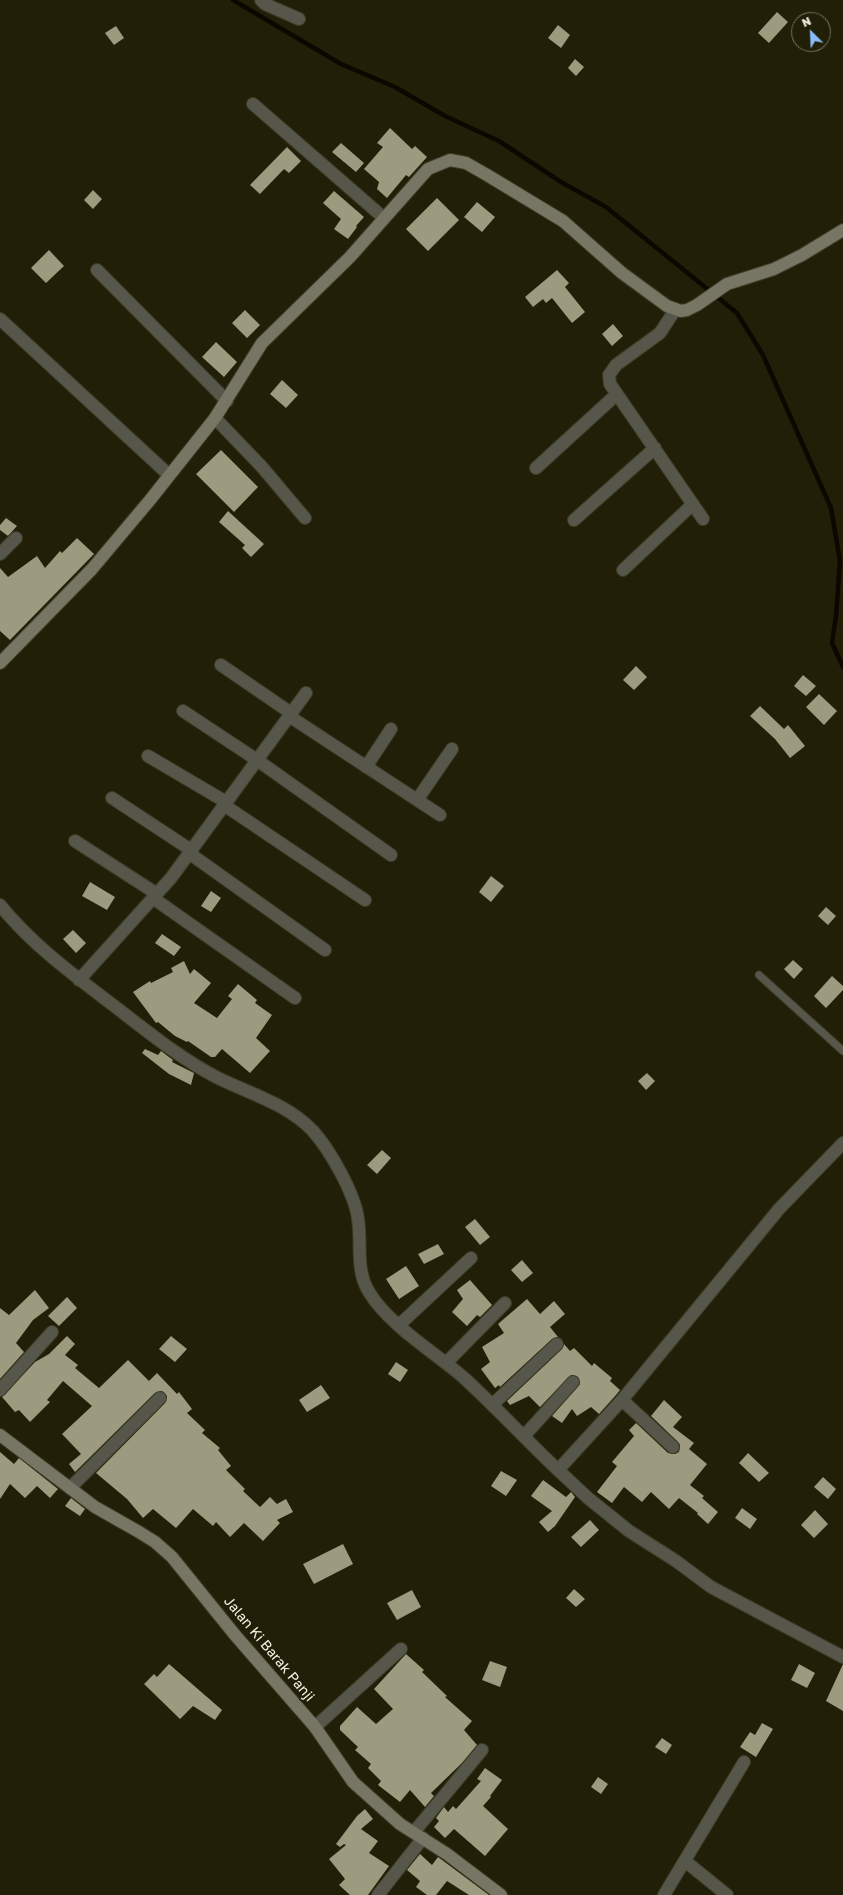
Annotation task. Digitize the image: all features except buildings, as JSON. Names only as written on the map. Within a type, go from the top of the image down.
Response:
[{"type":"street","points":[[261,0],[266,4],[299,19]]},
{"type":"street","points":[[253,104],[384,218]]},
{"type":"street","points":[[1,660],[92,569],[215,418],[262,343],[350,257],[428,169],[450,160],[466,163],[563,221],[622,273],[667,306],[675,310],[688,310],[728,284],[774,269],[802,255],[843,230]]},
{"type":"street","points":[[97,270],[227,401]]},
{"type":"street","points":[[675,310],[660,333],[616,365],[609,375],[610,384],[703,519]]},
{"type":"street","points":[[0,319],[169,475]]},
{"type":"street","points":[[536,468],[617,394]]},
{"type":"street","points":[[215,418],[262,467],[305,518]]},
{"type":"street","points":[[574,520],[655,448]]},
{"type":"street","points":[[623,570],[693,504]]},
{"type":"street","points":[[0,554],[16,538]]},
{"type":"street","points":[[221,665],[290,715],[440,815]]},
{"type":"street","points":[[79,980],[155,896],[190,852],[306,693]]},
{"type":"street","points":[[183,711],[257,760],[391,855]]},
{"type":"street","points":[[366,767],[391,729]]},
{"type":"street","points":[[417,800],[452,749]]},
{"type":"street","points":[[148,756],[225,804],[364,900]]},
{"type":"street","points":[[112,798],[190,852],[325,950]]},
{"type":"street","points":[[75,841],[155,896],[295,998]]},
{"type":"street","points":[[0,905],[22,931],[79,980],[144,1030],[216,1077],[283,1108],[315,1133],[341,1174],[354,1204],[358,1217],[360,1263],[367,1289],[380,1307],[399,1325],[446,1363],[492,1405],[588,1498],[629,1531],[676,1561],[711,1587],[843,1657]]},
{"type":"street","points":[[558,1470],[622,1400],[780,1209],[843,1143]]},
{"type":"street","points":[[399,1325],[472,1258]]},
{"type":"street","points":[[446,1363],[505,1303]]},
{"type":"street","points":[[0,1390],[52,1332]]},
{"type":"street","points":[[492,1405],[557,1344]]},
{"type":"street","points":[[524,1436],[573,1382]]},
{"type":"street","points":[[70,1488],[160,1398]]},
{"type":"street","points":[[622,1400],[673,1447]]},
{"type":"street","name":"Jalan Ki Barak Panji","points":[[0,1435],[101,1511],[155,1542],[172,1557],[235,1634],[315,1727],[353,1782],[382,1809],[502,1895]]},
{"type":"street","points":[[315,1727],[401,1649]]},
{"type":"street","points":[[383,1893],[418,1835],[482,1750]]},
{"type":"street","points":[[664,1895],[744,1762]]},
{"type":"street","points":[[685,1861],[727,1895]]},
{"type":"lane","points":[[759,975],[843,1051]]},
{"type":"waterway","points":[[233,0],[341,64],[395,87],[445,116],[499,141],[561,182],[606,207],[737,313],[763,355],[831,508],[840,561],[836,616],[832,643],[843,667]]}]
